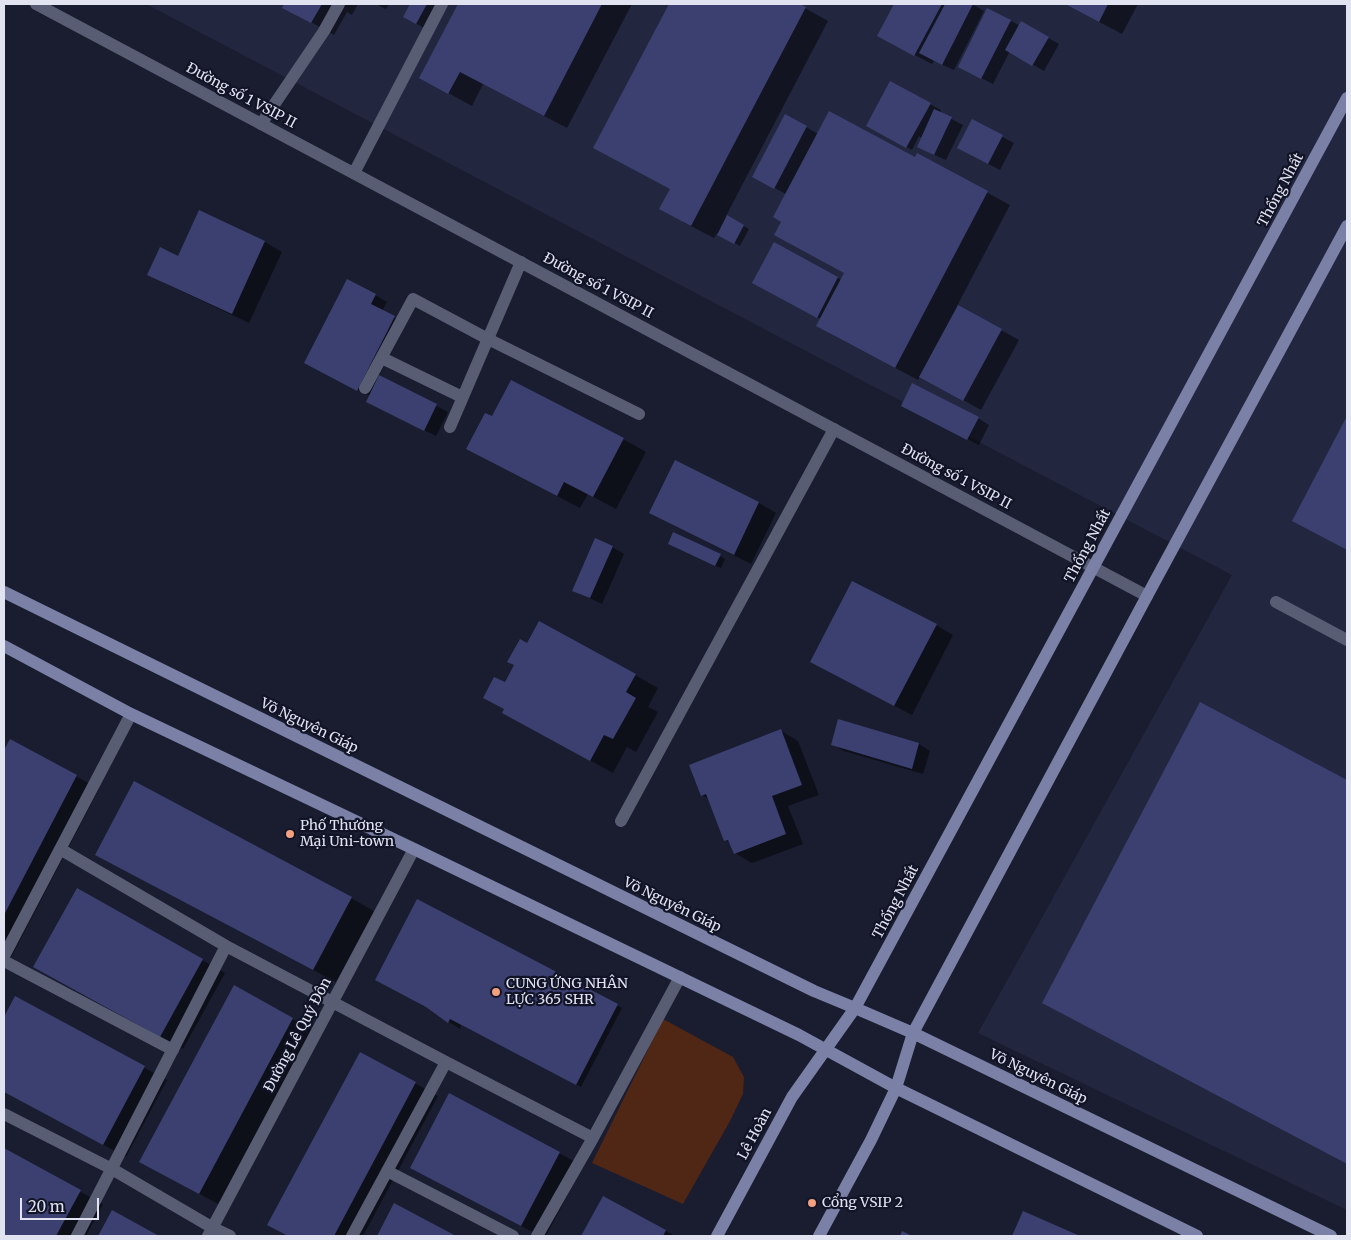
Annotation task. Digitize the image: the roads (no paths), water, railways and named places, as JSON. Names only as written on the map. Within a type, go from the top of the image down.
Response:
[{"type":"main road","name":"Thống Nhất","points":[[826,1049],[855,1008],[1347,98]]},
{"type":"main road","points":[[819,1236],[871,1140],[896,1088],[913,1033],[1347,226]]},
{"type":"main road","name":"Võ Nguyên Giáp","points":[[4,592],[814,991],[913,1033],[1331,1236]]},
{"type":"main road","points":[[4,646],[131,714],[680,977],[826,1049],[896,1088],[1198,1236]]},
{"type":"main road","name":"Lê Hoàn","points":[[717,1236],[792,1097],[826,1049]]},
{"type":"street","name":"Đường số 1 VSIP II","points":[[36,4],[1147,596]]},
{"type":"street","points":[[261,124],[324,31],[339,4]]},
{"type":"street","points":[[354,173],[442,4]]},
{"type":"street","points":[[450,427],[521,262]]},
{"type":"street","points":[[365,388],[413,299],[639,414]]},
{"type":"street","points":[[382,358],[462,398]]},
{"type":"street","points":[[620,821],[834,429]]},
{"type":"street","points":[[1276,602],[1347,640]]},
{"type":"street","points":[[4,956],[131,714]]},
{"type":"street","points":[[60,849],[226,946],[593,1138]]},
{"type":"street","name":"Đường Lê Quý Đôn","points":[[210,1232],[414,849]]},
{"type":"street","points":[[77,1236],[226,946]]},
{"type":"street","points":[[4,961],[173,1050]]},
{"type":"street","points":[[537,1236],[593,1138],[680,977]]},
{"type":"street","points":[[352,1236],[446,1062]]},
{"type":"street","points":[[4,1114],[112,1169],[210,1232],[230,1236]]},
{"type":"street","points":[[387,1171],[513,1236]]},
{"type":"place","name":"Phố Thương Mại Uni-town","points":[[290,834]]},
{"type":"place","name":"CUNG ỨNG NHÂN LỰC 365 SHR","points":[[496,992]]},
{"type":"place","name":"Cổng VSIP 2","points":[[812,1203]]}]
